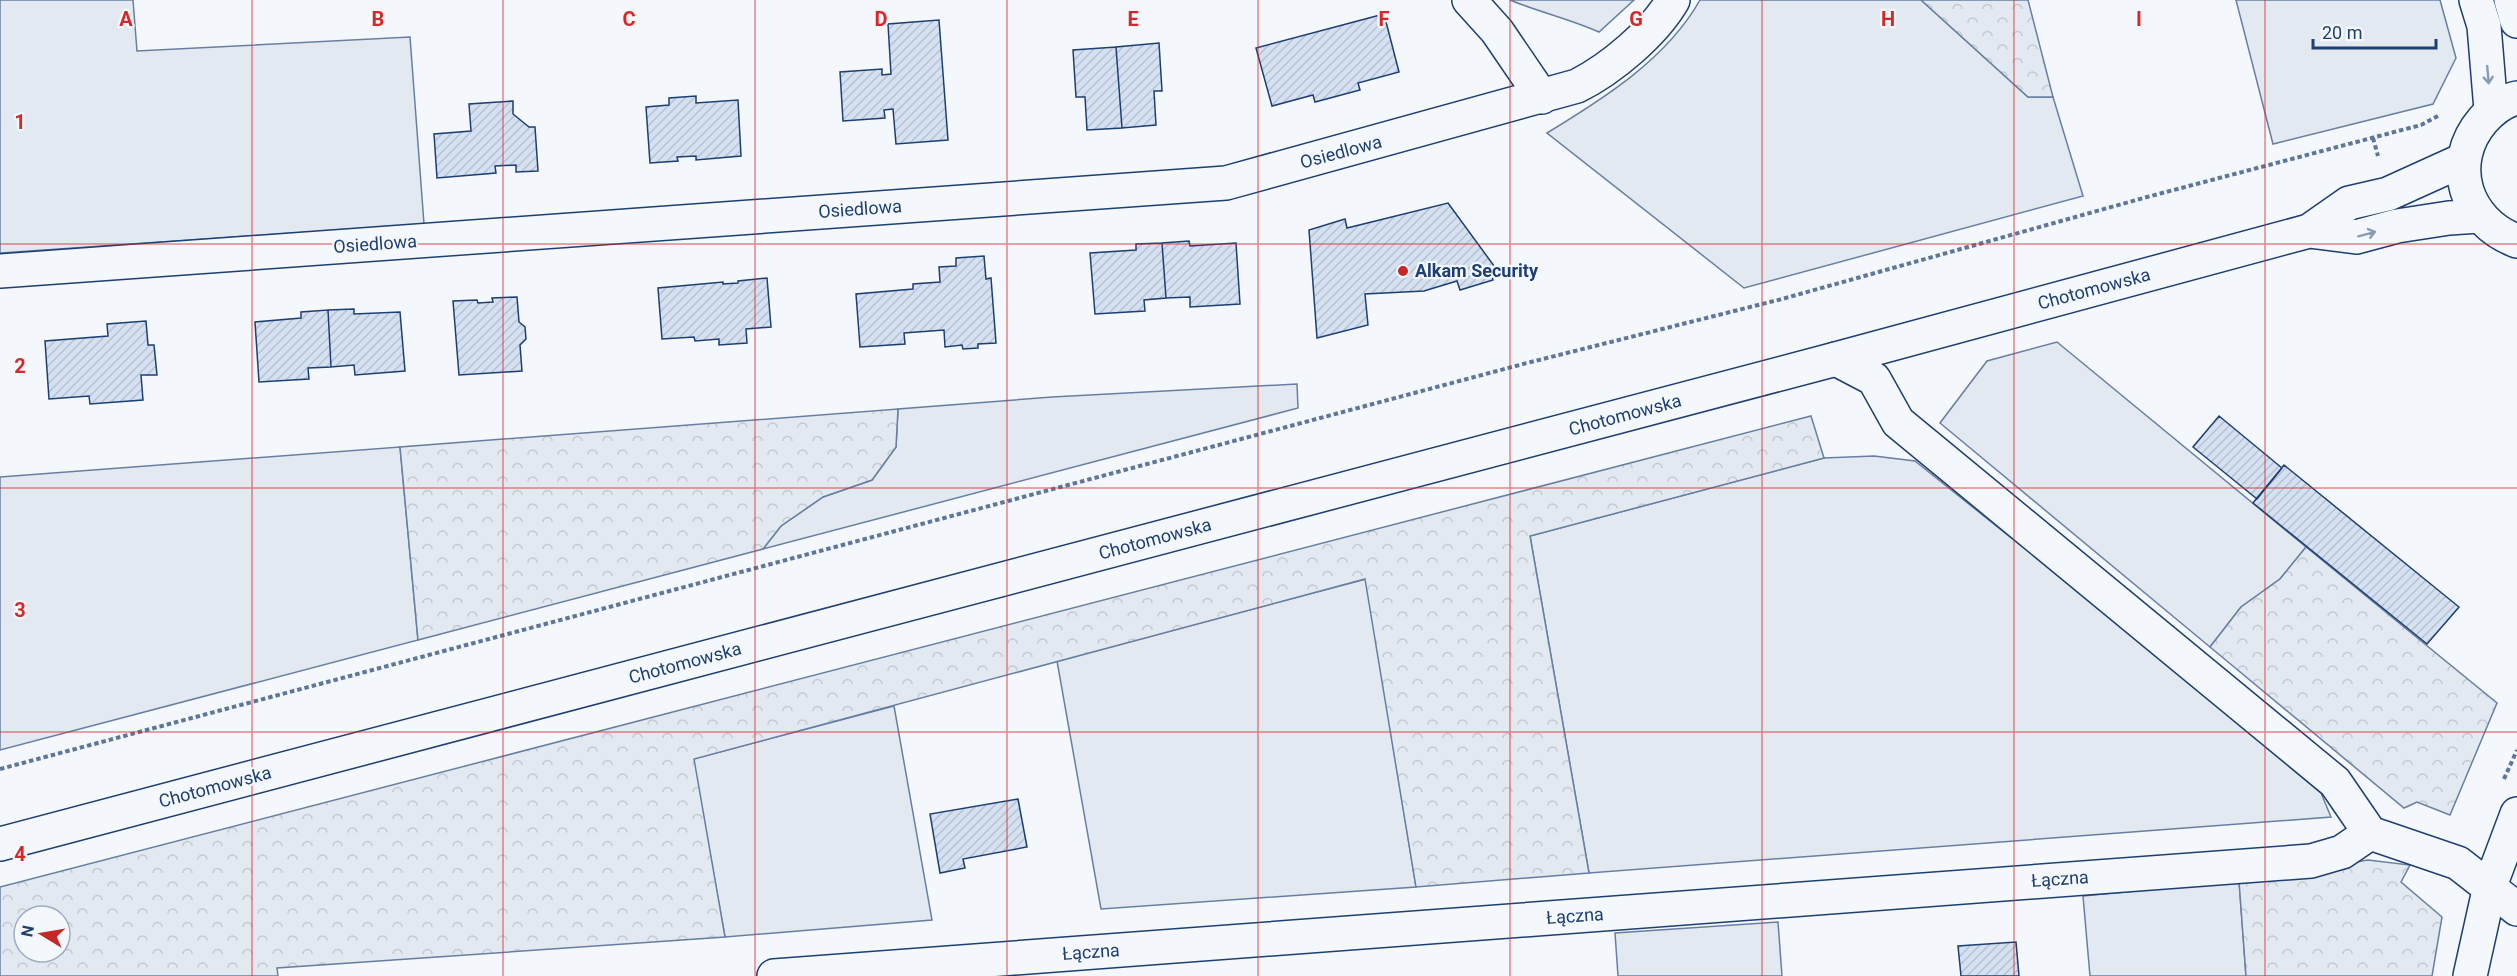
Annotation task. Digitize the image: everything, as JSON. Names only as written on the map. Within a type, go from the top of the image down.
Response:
[{"type":"street","points":[[1468,0],[1497,32],[1542,97]]},
{"type":"street","name":"Osiedlowa","points":[[0,271],[1226,183],[1577,86],[1602,73],[1638,42],[1673,0]]},
{"type":"street","points":[[2476,0],[2504,104],[2472,133],[2463,160],[2466,190],[2479,216],[2502,235],[2517,241]]},
{"type":"street","points":[[2511,0],[2517,21]]},
{"type":"street","name":"Chotomowska","points":[[0,844],[1836,359],[2309,231],[2349,203],[2388,194],[2463,160]]},
{"type":"street","name":"Chotomowska","points":[[2309,231],[2356,237],[2397,226],[2479,216]]},
{"type":"street","points":[[1836,359],[1874,379],[1898,422],[2335,782],[2370,833],[2458,863],[2517,909]]},
{"type":"street","points":[[2470,976],[2490,886],[2517,814]]},
{"type":"street","name":"Łączna","points":[[774,976],[2311,861],[2342,852],[2370,833]]},
{"type":"path","points":[[0,769],[1527,363],[1782,299],[2147,197],[2421,125],[2439,116]]},
{"type":"green space","points":[[0,0],[133,0],[137,51],[410,37],[424,224],[0,253]]},
{"type":"green space","points":[[1510,0],[1634,0],[1599,32]]},
{"type":"green space","points":[[1700,0],[1921,0],[2028,97],[2053,97],[2083,196],[1744,288],[1547,133],[1611,92],[1652,59],[1670,41]]},
{"type":"green space","points":[[1921,0],[2028,0],[2053,97],[2028,97]]},
{"type":"green space","points":[[2236,0],[2440,0],[2456,58],[2433,104],[2273,144]]},
{"type":"green space","points":[[2057,342],[2306,547],[2280,579],[2241,607],[2210,647],[1940,423],[1987,361]]},
{"type":"green space","points":[[1297,384],[1298,408],[763,549],[781,526],[823,497],[872,480],[896,447],[898,409],[1052,397]]},
{"type":"green space","points":[[898,409],[896,447],[872,480],[823,497],[781,526],[763,549],[418,640],[400,447]]},
{"type":"green space","points":[[1811,416],[1824,458],[1530,536],[1589,873],[1416,887],[1365,579],[694,759],[725,937],[277,968],[278,976],[0,976],[0,887]]},
{"type":"green space","points":[[400,447],[418,640],[0,750],[0,477]]},
{"type":"green space","points":[[1874,456],[1915,461],[2124,628],[2321,793],[2331,817],[1589,873],[1530,536],[1824,458]]},
{"type":"green space","points":[[2306,547],[2497,703],[2450,815],[2417,802],[2404,808],[2210,647],[2241,607],[2280,579]]},
{"type":"green space","points":[[1366,579],[1416,887],[1101,909],[1057,661]]},
{"type":"green space","points":[[894,706],[932,920],[725,937],[693,759]]},
{"type":"green space","points":[[2368,860],[2410,865],[2401,882],[2442,917],[2432,976],[2246,976],[2239,881]]},
{"type":"green space","points":[[2239,881],[2246,976],[2090,976],[2083,896]]},
{"type":"green space","points":[[1778,922],[1782,976],[1618,976],[1615,933]]},
{"type":"building","points":[[1384,14],[1399,72],[1358,83],[1360,90],[1315,102],[1313,95],[1272,106],[1256,48]]},
{"type":"building","points":[[939,20],[948,140],[896,144],[893,109],[884,110],[885,118],[843,121],[840,72],[882,69],[882,75],[891,74],[888,24]]},
{"type":"building","points":[[1159,43],[1162,91],[1154,91],[1156,125],[1122,128],[1116,47]]},
{"type":"building","points":[[1116,47],[1122,128],[1087,130],[1085,97],[1076,97],[1073,50]]},
{"type":"building","points":[[696,96],[696,103],[738,100],[741,156],[696,160],[696,156],[677,157],[678,161],[650,163],[646,107],[669,105],[669,98]]},
{"type":"building","points":[[513,101],[513,114],[529,127],[535,127],[538,171],[516,172],[516,165],[495,166],[496,173],[437,178],[434,134],[471,131],[469,104]]},
{"type":"building","name":"Alkam Security","points":[[1448,203],[1497,270],[1491,271],[1493,280],[1460,290],[1457,281],[1424,291],[1365,294],[1368,325],[1317,338],[1309,230],[1345,219],[1347,228]]},
{"type":"building","points":[[1189,241],[1190,246],[1236,243],[1240,304],[1190,307],[1190,297],[1166,298],[1162,243]]},
{"type":"building","points":[[1162,243],[1166,298],[1144,300],[1145,311],[1095,314],[1090,253],[1136,250],[1136,244]]},
{"type":"building","points":[[984,256],[986,279],[991,278],[996,343],[978,344],[978,348],[963,349],[962,345],[945,347],[944,330],[904,333],[905,344],[860,347],[856,294],[913,289],[913,284],[940,282],[939,267],[956,266],[956,258]]},
{"type":"building","points":[[767,278],[771,327],[746,329],[747,343],[719,345],[719,339],[695,341],[694,337],[662,339],[658,288],[723,282],[723,284],[738,283],[738,281]]},
{"type":"building","points":[[517,297],[519,322],[525,327],[526,339],[520,345],[522,371],[459,375],[453,301],[477,300],[478,303],[493,302],[492,298]]},
{"type":"building","points":[[354,309],[354,314],[400,312],[405,371],[355,375],[354,365],[331,367],[328,310]]},
{"type":"building","points":[[328,310],[331,367],[308,368],[309,379],[259,382],[255,322],[301,318],[301,312]]},
{"type":"building","points":[[146,321],[148,345],[154,345],[157,375],[141,375],[143,400],[90,404],[89,396],[49,399],[45,341],[108,336],[107,324]]},
{"type":"building","points":[[2219,416],[2282,468],[2257,499],[2193,447]]},
{"type":"building","points":[[2284,465],[2459,607],[2427,644],[2253,503]]},
{"type":"building","points":[[1018,799],[1027,847],[963,859],[965,868],[940,873],[930,814]]},
{"type":"building","points":[[2016,942],[2019,976],[1961,976],[1958,946]]},
{"type":"place","name":"Alkam Security","points":[[1403,271]]}]
